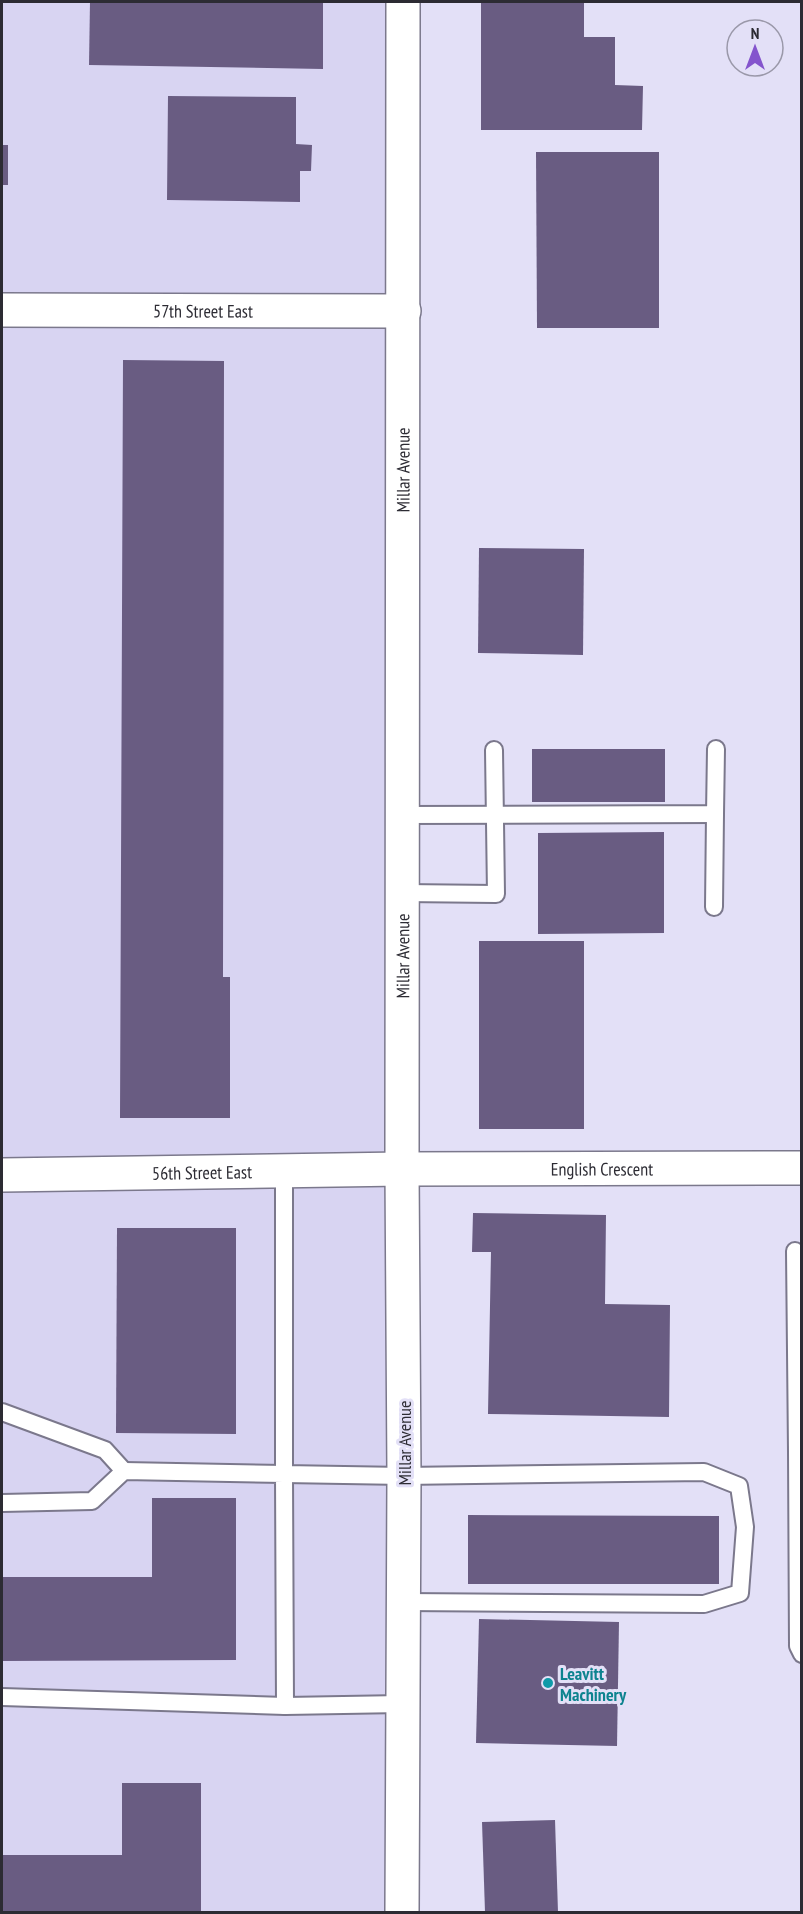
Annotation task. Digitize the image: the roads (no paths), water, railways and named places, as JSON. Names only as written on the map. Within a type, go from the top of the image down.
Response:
[{"type":"street","name":"Millar Avenue","points":[[402,1912],[403,2]]},
{"type":"street","name":"57th Street East","points":[[2,310],[404,311]]},
{"type":"street","name":"English Crescent","points":[[402,1169],[801,1168]]},
{"type":"street","name":"56th Street East","points":[[2,1175],[402,1169]]},
{"type":"lane","points":[[714,907],[716,749]]},
{"type":"lane","points":[[403,893],[496,894],[494,750]]},
{"type":"lane","points":[[403,815],[715,814]]},
{"type":"lane","points":[[284,1171],[285,1706]]},
{"type":"lane","points":[[795,1251],[799,1452],[798,1646],[801,1654]]},
{"type":"lane","points":[[2,1412],[105,1450],[124,1471]]},
{"type":"lane","points":[[2,1503],[92,1501],[124,1471],[404,1476],[704,1472],[739,1486],[745,1527],[740,1593],[704,1604],[402,1602]]},
{"type":"lane","points":[[2,1697],[285,1706],[402,1704]]},
{"type":"place","name":"Leavitt Machinery","points":[[548,1683]]}]
